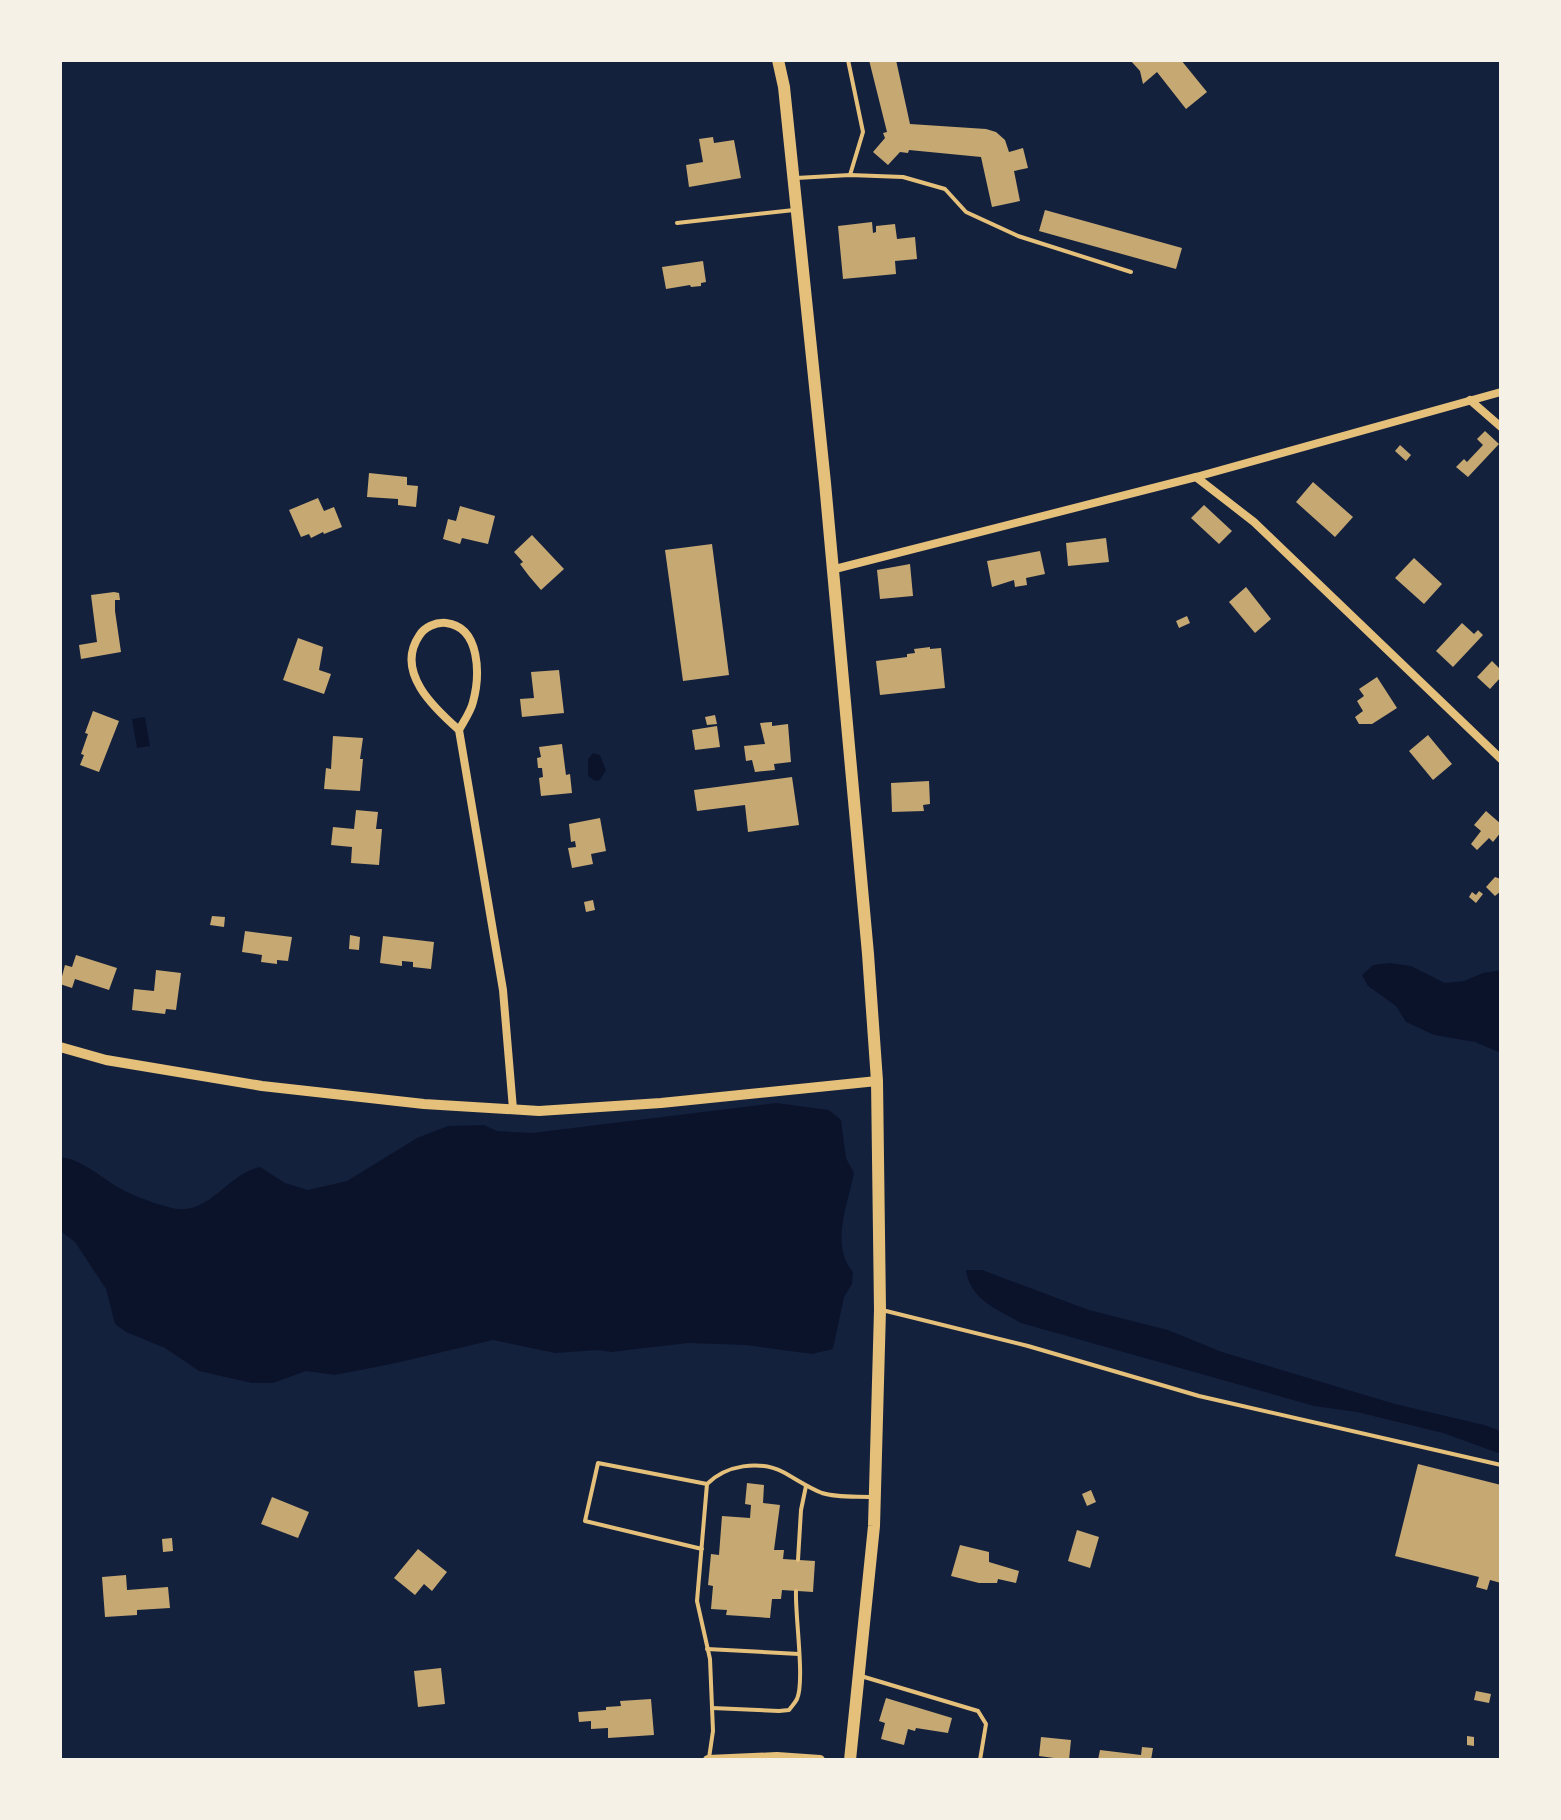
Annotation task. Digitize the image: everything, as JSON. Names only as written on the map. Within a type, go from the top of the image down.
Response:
[{"type":"main road","points":[[778,60],[784,87],[825,483],[877,1081],[880,1310],[875,1498],[850,1760]]},
{"type":"street","points":[[831,570],[1196,477],[1501,392]]},
{"type":"street","points":[[1470,400],[1501,427]]},
{"type":"street","points":[[1196,477],[1254,522],[1501,759]]},
{"type":"street","points":[[459,730],[434,708],[416,681],[412,664],[419,636],[429,626],[444,623],[458,627],[475,649],[477,676],[473,703],[459,730],[503,990],[513,1109]]},
{"type":"street","points":[[60,1047],[106,1060],[262,1086],[424,1104],[539,1111],[661,1103],[877,1081]]},
{"type":"street","points":[[709,1760],[777,1757],[820,1760]]},
{"type":"lane","points":[[848,60],[863,132],[850,175]]},
{"type":"lane","points":[[793,178],[850,175],[903,177],[945,189],[966,212],[993,225],[1131,272]]},
{"type":"lane","points":[[677,223],[797,210]]},
{"type":"lane","points":[[880,1310],[1028,1346],[1199,1396],[1501,1465]]},
{"type":"lane","points":[[702,1549],[585,1521],[598,1463],[707,1484]]},
{"type":"lane","points":[[709,1760],[713,1731],[710,1659],[697,1601],[707,1484],[716,1475],[731,1469],[756,1466],[780,1470],[825,1494],[875,1498]]},
{"type":"lane","points":[[798,1560],[806,1486]]},
{"type":"lane","points":[[712,1708],[789,1710],[797,1699],[800,1671],[796,1591]]},
{"type":"lane","points":[[707,1649],[799,1654]]},
{"type":"lane","points":[[857,1674],[978,1711],[986,1724],[980,1760]]},
{"type":"water","points":[[145,717],[150,746],[137,748],[132,719]]},
{"type":"water","points":[[593,753],[600,755],[606,770],[600,780],[595,781],[588,776],[588,759]]},
{"type":"water","points":[[1390,963],[1411,966],[1445,983],[1501,970],[1501,1053],[1475,1042],[1434,1035],[1406,1022],[1396,1006],[1368,986],[1362,975],[1373,965]]},
{"type":"water","points":[[776,1103],[829,1110],[841,1120],[846,1158],[854,1173],[842,1237],[846,1261],[853,1272],[852,1284],[844,1297],[833,1349],[812,1354],[746,1345],[688,1343],[611,1352],[555,1353],[493,1340],[335,1375],[306,1371],[273,1383],[252,1383],[199,1371],[165,1348],[126,1332],[115,1324],[106,1289],[75,1242],[60,1231],[60,1157],[78,1162],[130,1193],[179,1209],[201,1204],[239,1176],[260,1167],[285,1183],[308,1190],[347,1181],[417,1138],[448,1126],[484,1125],[497,1131],[532,1133]]},
{"type":"water","points":[[966,1270],[982,1270],[1089,1310],[1168,1330],[1222,1352],[1395,1404],[1484,1425],[1501,1431],[1501,1454],[1443,1433],[1357,1412],[1314,1406],[1021,1323],[979,1296]]},
{"type":"building","points":[[869,60],[896,60],[910,124],[986,129],[996,132],[1005,140],[1009,152],[1023,148],[1028,168],[1014,171],[1020,201],[992,207],[981,157],[909,150],[908,153],[900,152],[888,165],[873,152],[885,138],[883,133],[887,132]]},
{"type":"building","points":[[1130,60],[1181,60],[1207,92],[1186,109],[1157,72],[1143,84],[1140,71]]},
{"type":"building","points":[[713,137],[714,143],[734,140],[741,178],[689,187],[686,165],[703,162],[699,139]]},
{"type":"building","points":[[1045,210],[1182,248],[1176,269],[1039,231]]},
{"type":"building","points":[[872,222],[873,233],[876,226],[895,224],[897,239],[915,237],[917,259],[895,261],[896,274],[843,279],[838,226]]},
{"type":"building","points":[[703,261],[706,282],[701,286],[666,289],[662,267]]},
{"type":"building","points":[[1485,431],[1499,444],[1468,477],[1456,467],[1464,459],[1467,462],[1483,445],[1477,439]]},
{"type":"building","points":[[1400,445],[1411,455],[1406,461],[1395,451]]},
{"type":"building","points":[[369,473],[407,477],[407,485],[418,486],[416,507],[398,505],[398,499],[367,497]]},
{"type":"building","points":[[1313,482],[1353,517],[1335,537],[1296,502]]},
{"type":"building","points":[[318,498],[324,511],[334,507],[342,527],[311,538],[309,534],[301,537],[289,510]]},
{"type":"building","points":[[1204,505],[1232,531],[1219,544],[1191,518]]},
{"type":"building","points":[[460,506],[495,516],[488,544],[462,538],[460,544],[443,539],[448,519],[456,521]]},
{"type":"building","points":[[532,535],[564,569],[541,590],[514,552]]},
{"type":"building","points":[[1106,538],[1109,562],[1068,566],[1066,543]]},
{"type":"building","points":[[712,544],[729,675],[683,681],[665,550]]},
{"type":"building","points":[[1040,551],[1045,574],[1026,578],[1027,585],[1015,587],[1014,580],[992,587],[987,561]]},
{"type":"building","points":[[1414,558],[1442,584],[1424,604],[1395,578]]},
{"type":"building","points":[[910,564],[913,596],[880,599],[877,570]]},
{"type":"building","points":[[1246,587],[1271,619],[1255,633],[1229,602]]},
{"type":"building","points":[[119,593],[120,600],[115,600],[115,611],[121,652],[81,659],[79,645],[97,642],[91,595]]},
{"type":"building","points":[[1187,616],[1190,623],[1179,628],[1176,621]]},
{"type":"building","points":[[1462,623],[1474,634],[1478,630],[1483,635],[1453,667],[1436,651]]},
{"type":"building","points":[[298,638],[323,647],[319,670],[331,674],[324,694],[283,680]]},
{"type":"building","points":[[941,648],[945,688],[880,695],[876,661],[907,657],[907,654],[915,653],[914,649]]},
{"type":"building","points":[[1492,661],[1501,670],[1501,677],[1490,689],[1477,677]]},
{"type":"building","points":[[559,670],[564,713],[522,717],[520,699],[534,698],[531,672]]},
{"type":"building","points":[[1377,677],[1397,708],[1372,724],[1359,724],[1355,717],[1363,711],[1357,701],[1364,696],[1359,689]]},
{"type":"building","points":[[93,711],[119,721],[99,772],[80,765],[88,734],[85,733]]},
{"type":"building","points":[[715,715],[717,724],[707,725],[705,717]]},
{"type":"building","points":[[772,722],[772,726],[788,724],[791,762],[774,764],[775,770],[755,772],[752,760],[746,761],[744,746],[765,744],[760,723]]},
{"type":"building","points":[[717,726],[720,747],[695,750],[692,730]]},
{"type":"building","points":[[1428,735],[1452,764],[1433,780],[1409,751]]},
{"type":"building","points":[[333,736],[363,738],[360,791],[324,789],[326,768],[331,769]]},
{"type":"building","points":[[562,744],[572,793],[541,796],[539,778],[543,777],[542,768],[538,768],[537,758],[541,757],[539,747]]},
{"type":"building","points":[[792,777],[799,825],[748,832],[745,805],[697,811],[694,790]]},
{"type":"building","points":[[929,781],[930,804],[923,805],[924,811],[892,812],[891,783]]},
{"type":"building","points":[[356,810],[378,812],[376,829],[382,829],[379,865],[351,863],[352,847],[331,845],[333,827],[354,829]]},
{"type":"building","points":[[1486,811],[1501,824],[1501,832],[1493,842],[1489,838],[1477,850],[1471,844],[1481,831],[1474,825]]},
{"type":"building","points":[[600,818],[606,851],[591,854],[593,864],[572,868],[568,848],[576,847],[575,841],[571,842],[569,824]]},
{"type":"building","points":[[1495,877],[1501,879],[1501,891],[1495,896],[1486,887]]},
{"type":"building","points":[[1479,891],[1483,894],[1476,903],[1469,897],[1472,892],[1476,895]]},
{"type":"building","points":[[593,900],[595,910],[586,912],[584,902]]},
{"type":"building","points":[[212,916],[225,917],[224,927],[210,925]]},
{"type":"building","points":[[245,931],[292,937],[288,961],[277,960],[277,964],[261,962],[262,955],[242,952]]},
{"type":"building","points":[[350,935],[360,937],[359,950],[349,949]]},
{"type":"building","points":[[383,936],[434,942],[431,969],[413,967],[413,962],[402,961],[402,966],[380,963]]},
{"type":"building","points":[[76,955],[117,968],[109,990],[75,979],[72,988],[60,984],[65,965],[72,967]]},
{"type":"building","points":[[156,970],[181,973],[176,1010],[166,1009],[165,1014],[132,1010],[134,989],[154,991]]},
{"type":"building","points":[[1418,1464],[1501,1485],[1501,1583],[1490,1580],[1487,1590],[1476,1587],[1479,1577],[1395,1556]]},
{"type":"building","points":[[747,1483],[764,1485],[763,1503],[780,1505],[774,1550],[784,1550],[783,1559],[815,1561],[813,1592],[782,1590],[781,1599],[772,1599],[770,1618],[726,1615],[727,1610],[711,1609],[713,1586],[708,1585],[711,1554],[719,1555],[722,1516],[750,1518],[751,1505],[745,1504]]},
{"type":"building","points":[[1091,1490],[1096,1502],[1087,1506],[1082,1494]]},
{"type":"building","points":[[272,1497],[309,1512],[298,1538],[261,1524]]},
{"type":"building","points":[[1077,1530],[1099,1537],[1090,1568],[1068,1561]]},
{"type":"building","points":[[172,1538],[173,1551],[163,1552],[162,1539]]},
{"type":"building","points":[[960,1545],[989,1552],[989,1562],[1019,1571],[1016,1583],[998,1579],[997,1583],[979,1583],[951,1576]]},
{"type":"building","points":[[418,1549],[447,1572],[432,1591],[424,1584],[415,1595],[394,1578]]},
{"type":"building","points":[[126,1575],[127,1590],[168,1587],[170,1608],[137,1610],[137,1615],[105,1617],[102,1577]]},
{"type":"building","points":[[441,1668],[445,1704],[418,1707],[414,1671]]},
{"type":"building","points":[[1476,1691],[1491,1694],[1489,1703],[1474,1700]]},
{"type":"building","points":[[886,1698],[952,1718],[948,1733],[908,1729],[904,1745],[881,1739],[885,1723],[879,1721]]},
{"type":"building","points":[[651,1699],[654,1735],[608,1738],[608,1728],[591,1729],[591,1721],[579,1722],[578,1712],[606,1710],[606,1707],[621,1706],[620,1701]]},
{"type":"building","points":[[1467,1736],[1474,1737],[1474,1746],[1467,1745]]},
{"type":"building","points":[[1041,1737],[1071,1740],[1069,1760],[1039,1756]]},
{"type":"building","points":[[1142,1747],[1153,1748],[1151,1760],[1098,1760],[1100,1750],[1141,1755]]}]
